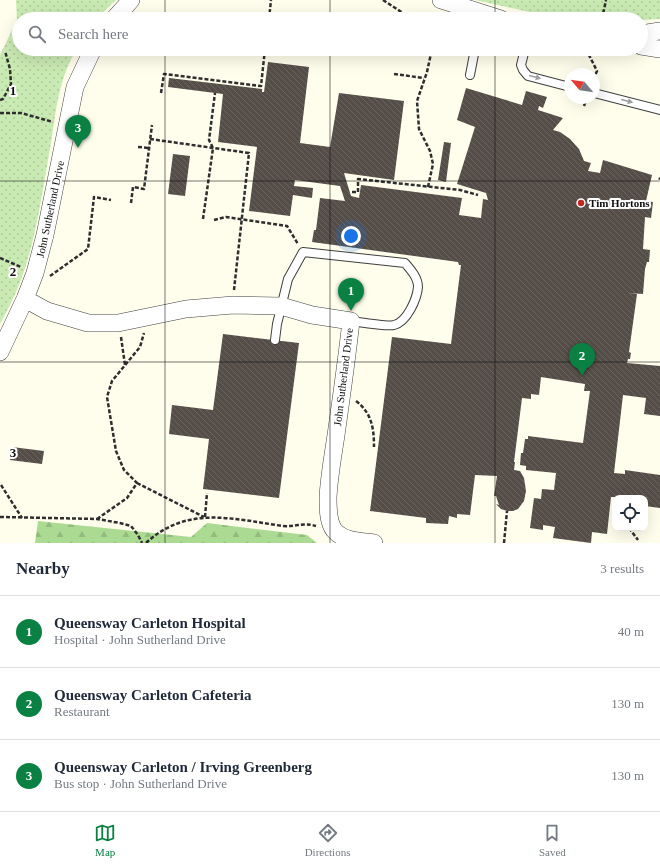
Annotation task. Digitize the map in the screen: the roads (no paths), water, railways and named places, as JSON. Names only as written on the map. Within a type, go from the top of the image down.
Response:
[{"type":"street","points":[[120,12],[131,0]]},
{"type":"street","points":[[441,0],[471,12]]},
{"type":"street","points":[[648,33],[660,31]]},
{"type":"street","points":[[648,47],[660,50]]},
{"type":"street","name":"John Sutherland Drive","points":[[0,352],[25,299],[35,273],[45,235],[75,87],[90,56]]},
{"type":"street","name":"John Sutherland Drive","points":[[25,299],[47,311],[88,323],[118,323],[186,309],[225,305],[281,306],[312,315],[351,321],[328,497],[331,524],[335,531],[347,538],[374,543]]},
{"type":"lane","points":[[470,75],[474,56]]},
{"type":"lane","points":[[523,56],[521,65],[528,76],[564,85]]},
{"type":"lane","points":[[600,95],[660,110]]},
{"type":"lane","points":[[275,340],[276,324],[288,279],[303,252],[405,263],[415,276],[418,287],[412,309],[406,319],[394,325],[351,321]]},
{"type":"place","name":"Queensway Carleton / Irving Greenberg","points":[[78,148]]},
{"type":"place","name":"Tim Hortons","points":[[581,203]]},
{"type":"place","name":"Queensway Carleton Hospital","points":[[351,311]]},
{"type":"place","name":"Queensway Carleton Cafeteria","points":[[582,376]]}]
